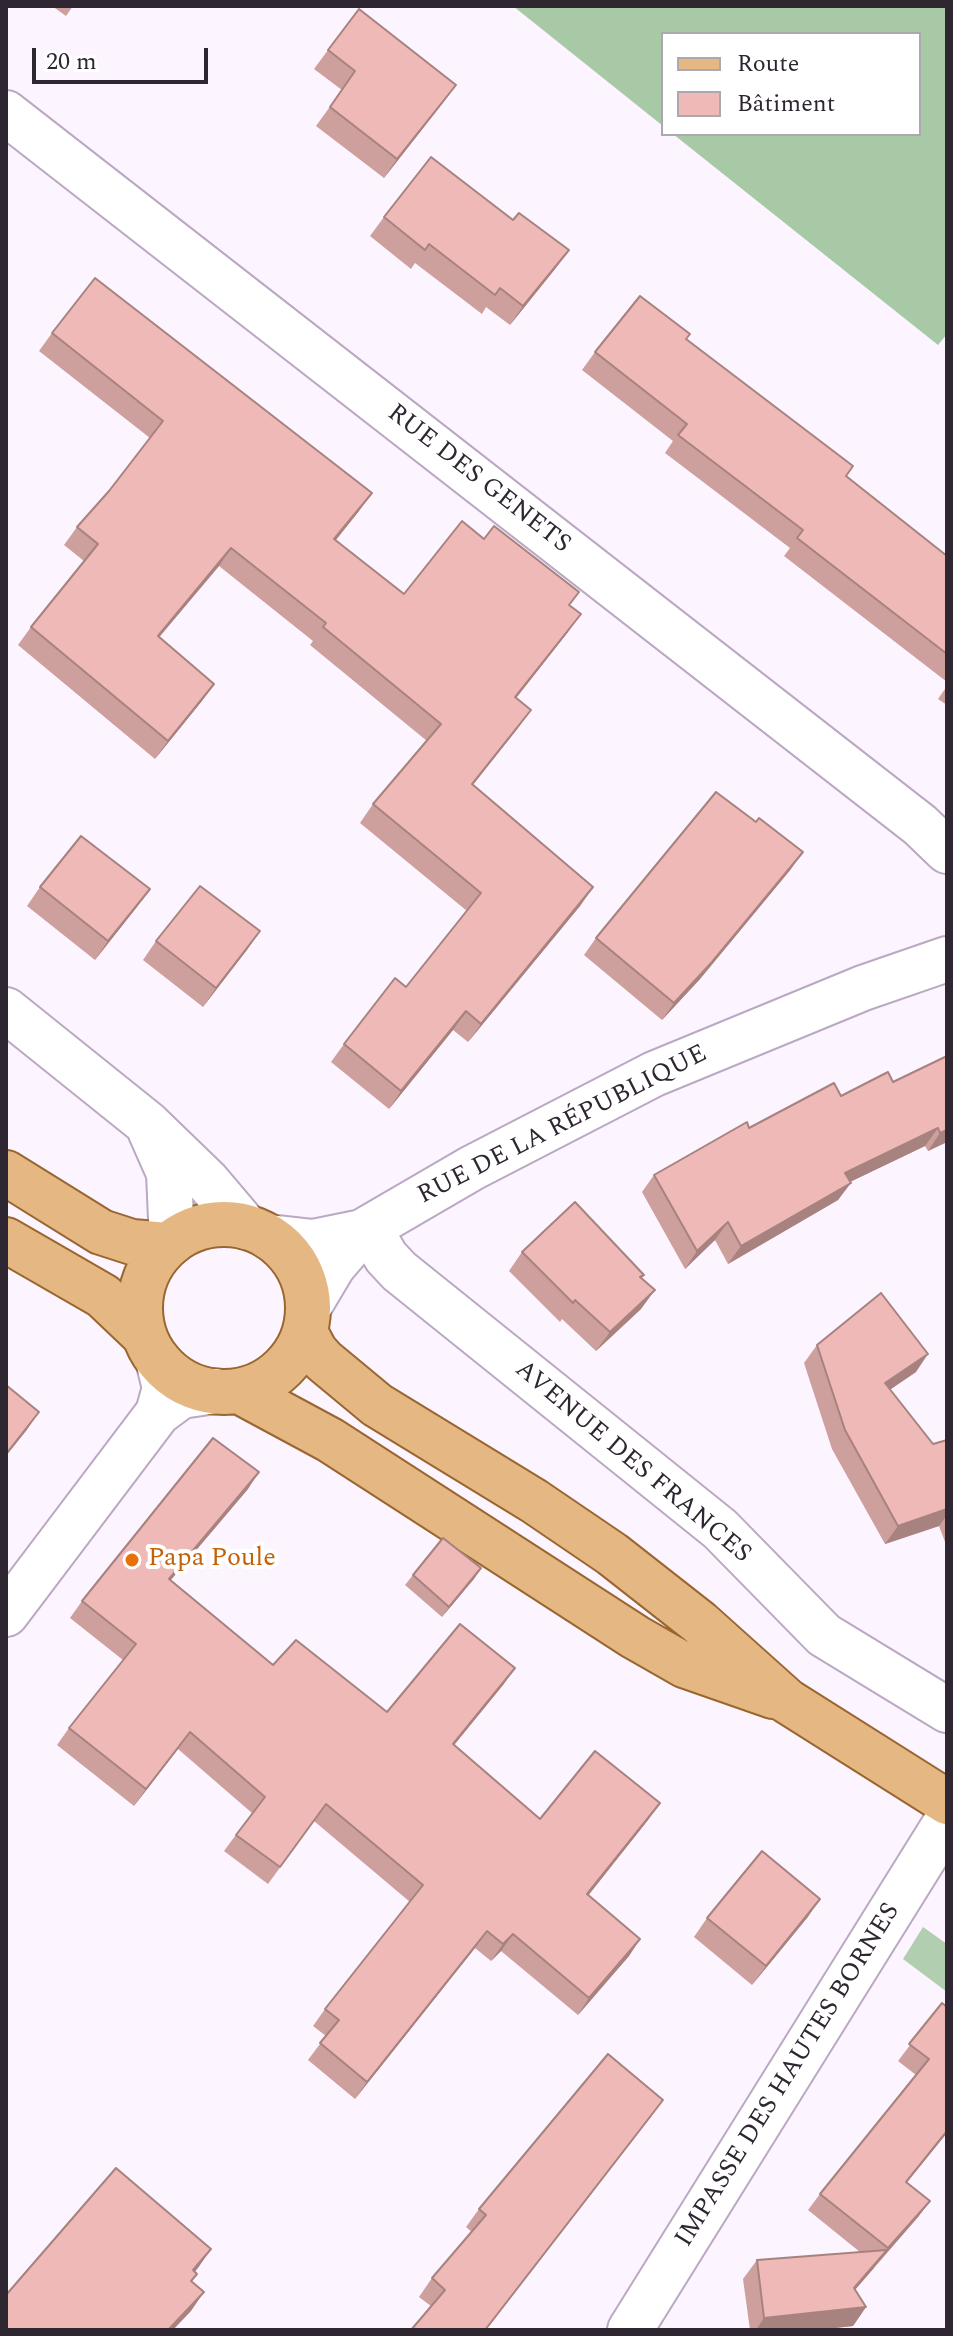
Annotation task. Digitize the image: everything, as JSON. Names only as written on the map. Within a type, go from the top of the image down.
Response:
[{"type":"main road","points":[[6,1173],[101,1232],[132,1242],[170,1244]]},
{"type":"main road","points":[[151,1348],[140,1316],[140,1296],[154,1260],[170,1244],[187,1232],[210,1224],[235,1224],[278,1243],[294,1262],[305,1284],[306,1320],[295,1353],[280,1370],[261,1384],[227,1391]]},
{"type":"main road","points":[[6,1240],[103,1296],[172,1374],[192,1386],[227,1391],[330,1440],[635,1637],[684,1665],[787,1701]]},
{"type":"main road","points":[[306,1320],[324,1361],[377,1405],[534,1501],[612,1554],[688,1613],[787,1701],[947,1802]]},
{"type":"street","name":"RUE DES GENETS","points":[[6,113],[920,825],[947,851]]},
{"type":"street","name":"RUE DE LA RÉPUBLIQUE","points":[[306,1320],[333,1266],[366,1230],[472,1168],[654,1074],[863,988],[947,959]]},
{"type":"street","points":[[6,1010],[148,1124],[258,1232]]},
{"type":"street","points":[[148,1124],[169,1173],[170,1244]]},
{"type":"street","name":"RUE DE LA RÉPUBLIQUE","points":[[258,1232],[313,1242],[366,1230]]},
{"type":"street","name":"AVENUE DES FRANCES","points":[[366,1230],[399,1271],[720,1529],[824,1635],[947,1710]]},
{"type":"street","points":[[151,1348],[165,1388],[158,1413]]},
{"type":"street","points":[[6,1614],[158,1413],[181,1396],[227,1391]]},
{"type":"street","name":"IMPASSE DES HAUTES BORNES","points":[[630,2330],[947,1821]]},
{"type":"green space","points":[[513,6],[947,6],[947,334],[938,345],[676,136],[921,136],[921,32],[661,32],[661,124]]},
{"type":"green space","points":[[923,1927],[947,1944],[947,1992],[903,1959]]},
{"type":"building","points":[[359,9],[456,85],[397,159],[330,107],[355,71],[328,50]]},
{"type":"building","points":[[431,157],[513,220],[519,213],[569,250],[523,306],[500,288],[495,295],[429,244],[425,250],[384,217]]},
{"type":"building","points":[[95,278],[372,493],[334,539],[404,594],[462,521],[484,539],[494,526],[579,592],[569,605],[581,614],[515,697],[531,710],[472,784],[593,887],[481,1024],[466,1011],[401,1091],[344,1044],[395,978],[406,987],[481,893],[373,804],[441,724],[323,627],[326,623],[231,548],[158,636],[214,684],[168,741],[31,627],[98,544],[77,527],[163,421],[52,333]]},
{"type":"building","points":[[640,296],[690,334],[686,339],[853,466],[846,476],[947,556],[947,654],[797,538],[803,530],[678,435],[687,424],[595,352]]},
{"type":"building","points":[[716,792],[756,822],[759,818],[803,852],[674,1003],[596,938]]},
{"type":"building","points":[[81,836],[150,889],[108,941],[40,887]]},
{"type":"building","points":[[200,886],[260,931],[216,988],[156,941]]},
{"type":"building","points":[[947,1056],[947,1130],[940,1133],[938,1128],[845,1173],[851,1183],[741,1246],[728,1222],[697,1251],[654,1175],[747,1122],[749,1128],[834,1083],[841,1096],[888,1072],[893,1082]]},
{"type":"building","points":[[575,1202],[655,1290],[610,1332],[575,1300],[573,1303],[522,1252]]},
{"type":"building","points":[[881,1293],[928,1354],[885,1383],[933,1444],[947,1440],[947,1509],[898,1526],[845,1430],[817,1345]]},
{"type":"building","points":[[6,1385],[39,1412],[6,1454]]},
{"type":"building","points":[[213,1438],[259,1472],[169,1579],[273,1665],[296,1640],[387,1712],[460,1624],[515,1668],[453,1744],[540,1819],[595,1751],[660,1803],[587,1894],[640,1939],[589,1998],[513,1934],[503,1944],[487,1931],[367,2082],[320,2043],[339,2020],[325,2009],[423,1885],[326,1804],[280,1867],[236,1835],[265,1797],[190,1732],[146,1789],[69,1728],[136,1644],[82,1601]]},
{"type":"building","points":[[443,1538],[481,1568],[449,1607],[413,1575]]},
{"type":"building","points":[[762,1851],[820,1899],[766,1966],[707,1918]]},
{"type":"building","points":[[942,2003],[947,2007],[947,2131],[906,2182],[930,2201],[888,2248],[820,2194],[929,2059],[909,2044]]},
{"type":"building","points":[[608,2054],[663,2100],[485,2330],[411,2330],[445,2290],[432,2278],[486,2215],[479,2209]]},
{"type":"building","points":[[116,2168],[211,2249],[193,2270],[197,2274],[191,2281],[204,2292],[168,2330],[6,2330],[6,2295]]},
{"type":"building","points":[[887,2250],[854,2288],[866,2307],[764,2318],[757,2260]]},
{"type":"place","name":"Papa Poule","points":[[132,1560]]}]
